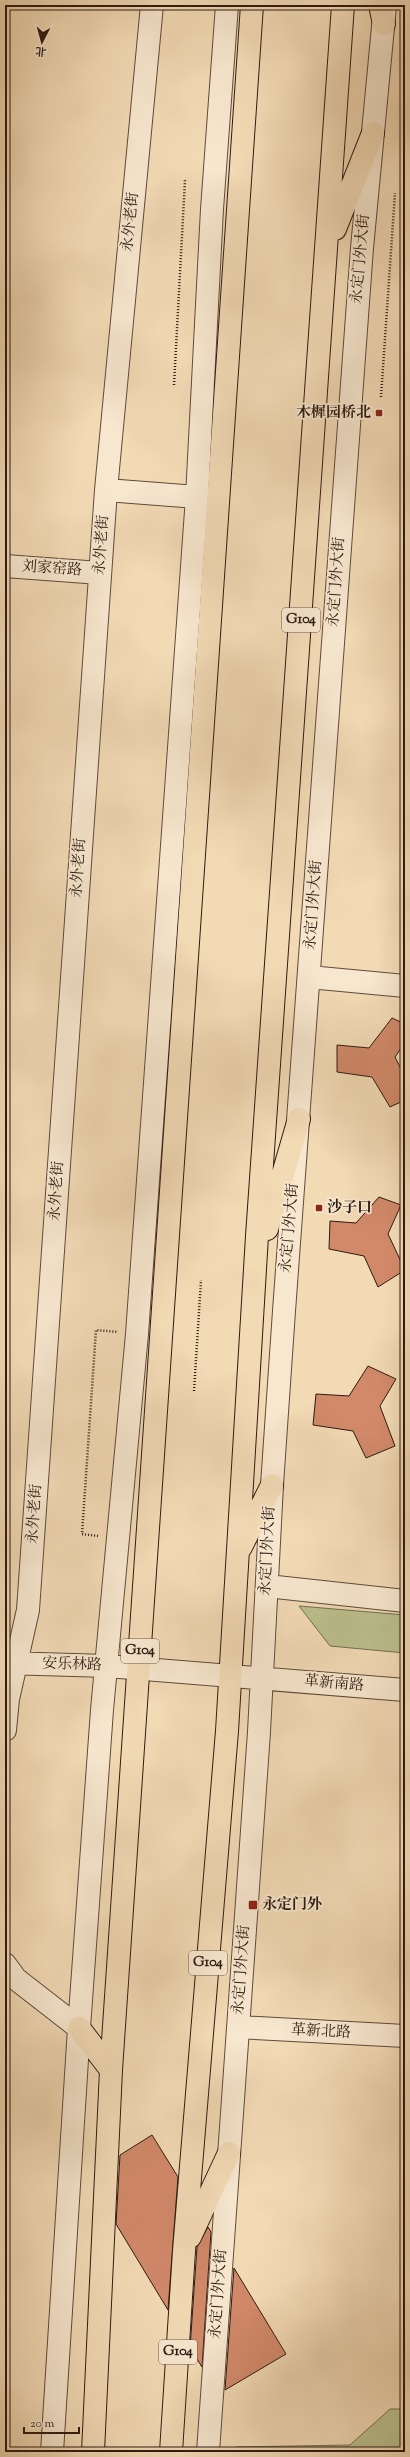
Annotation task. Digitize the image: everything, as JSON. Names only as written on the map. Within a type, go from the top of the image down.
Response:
[{"type":"highway","name":"G104","points":[[93,2452],[111,2070],[252,5]]},
{"type":"highway","name":"永定门外大街","points":[[171,2452],[184,2251],[230,1676],[255,1271],[328,246],[343,5]]},
{"type":"highway","points":[[328,246],[373,133]]},
{"type":"highway","points":[[255,1271],[299,1118]]},
{"type":"highway","points":[[237,1555],[272,1485]]},
{"type":"highway","points":[[79,2028],[111,2070]]},
{"type":"highway","points":[[184,2251],[229,2153]]},
{"type":"street","name":"永外老街","points":[[5,1730],[11,1663],[28,1610],[106,490],[152,5]]},
{"type":"street","points":[[52,2452],[79,2028],[107,1666],[137,1341],[197,497],[212,209],[227,5]]},
{"type":"street","name":"永定门外大街","points":[[208,2452],[262,1678],[272,1485],[349,415],[383,11]]},
{"type":"street","points":[[106,490],[197,497]]},
{"type":"street","name":"刘家窑路","points":[[5,566],[100,573]]},
{"type":"street","points":[[309,977],[405,986]]},
{"type":"street","points":[[267,1586],[405,1601]]},
{"type":"street","name":"安乐林路","points":[[11,1663],[107,1666],[230,1676]]},
{"type":"street","name":"革新南路","points":[[230,1676],[405,1690]]},
{"type":"street","points":[[5,1964],[16,1979],[79,2028]]},
{"type":"street","name":"革新北路","points":[[238,2027],[405,2036]]},
{"type":"path","points":[[174,384],[185,180]]},
{"type":"path","points":[[381,397],[395,193]]},
{"type":"path","points":[[194,1391],[201,1280]]},
{"type":"path","points":[[82,1534],[96,1330]]},
{"type":"green space","points":[[299,1606],[405,1615],[405,1653],[330,1646]]},
{"type":"green space","points":[[390,2409],[405,2409],[405,2452],[236,2452],[236,2447],[350,2445]]},
{"type":"building","points":[[392,1018],[405,1024],[405,1043],[395,1057],[405,1077],[405,1100],[390,1107],[372,1077],[337,1072],[337,1045],[369,1048]]},
{"type":"building","points":[[379,1197],[401,1205],[388,1234],[405,1270],[378,1287],[364,1256],[329,1249],[330,1221],[356,1223]]},
{"type":"building","points":[[368,1366],[396,1379],[380,1406],[395,1446],[366,1458],[353,1431],[313,1425],[316,1394],[349,1396]]},
{"type":"building","points":[[152,2135],[178,2177],[168,2310],[116,2224],[120,2155]]},
{"type":"building","points":[[208,2227],[211,2232],[202,2367],[190,2348],[197,2247]]},
{"type":"building","points":[[234,2268],[286,2354],[225,2390]]},
{"type":"place","name":"木樨园桥北","points":[[379,413]]},
{"type":"place","name":"沙子口","points":[[319,1208]]},
{"type":"place","name":"永定门外","points":[[253,1905]]}]
